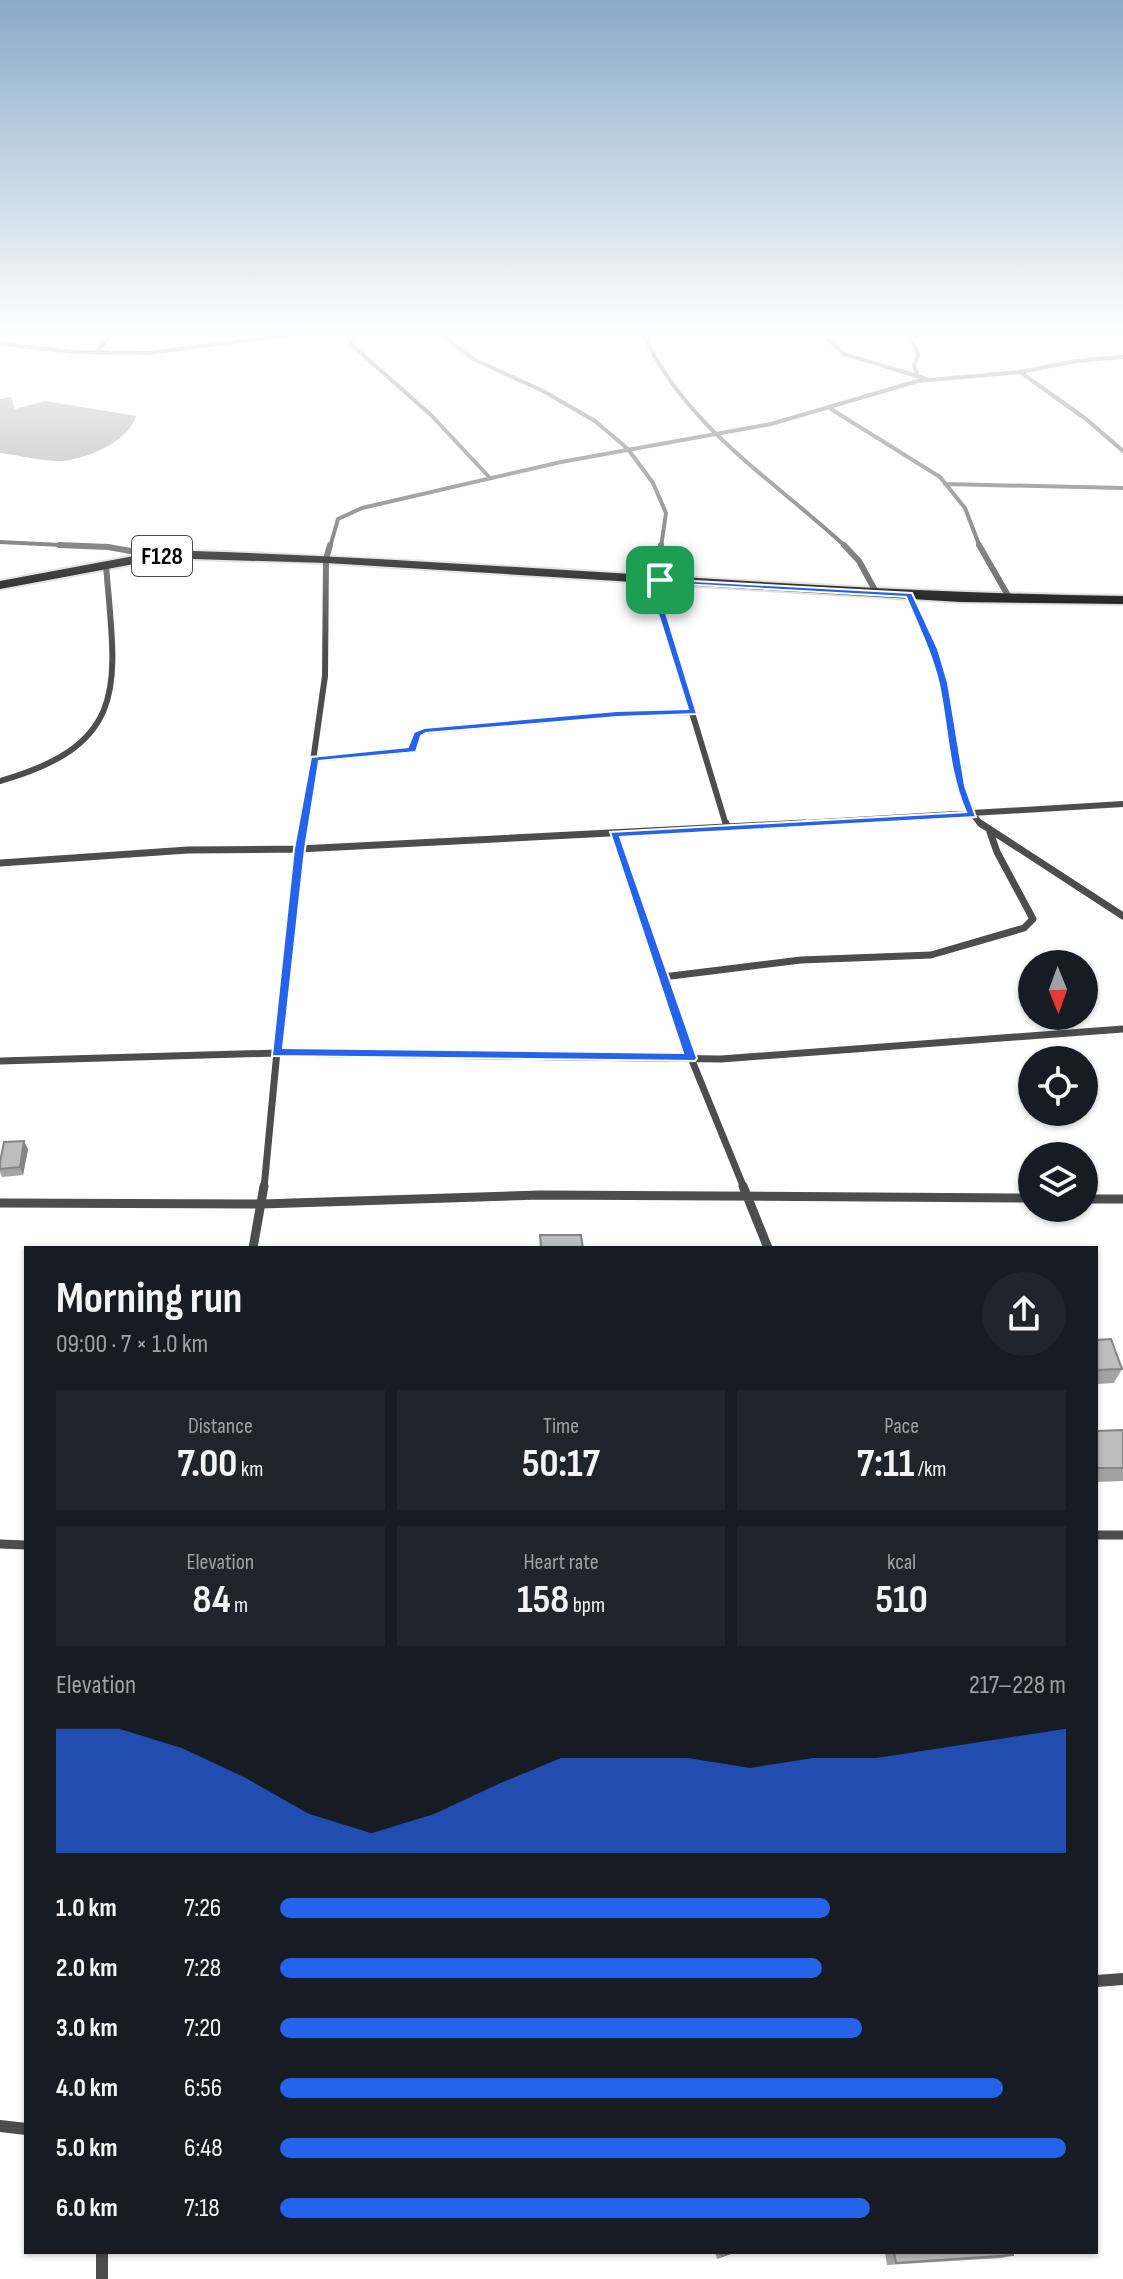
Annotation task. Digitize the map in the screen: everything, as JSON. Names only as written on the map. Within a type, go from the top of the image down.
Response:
[{"type":"main road","name":"F128","points":[[0,585],[159,556],[326,559],[909,594],[1123,600]]},
{"type":"street","points":[[454,439],[490,478]]},
{"type":"street","points":[[617,439],[628,449],[653,483],[666,513],[660,552],[661,610],[727,827]]},
{"type":"street","points":[[253,1246],[262,1204],[299,849],[315,759],[325,676],[326,559],[338,519],[345,513],[490,478],[687,439]]},
{"type":"street","points":[[725,439],[777,490],[856,558],[870,577],[876,592]]},
{"type":"street","points":[[882,439],[925,465],[965,508],[979,545],[1010,599]]},
{"type":"street","points":[[945,484],[1123,488]]},
{"type":"street","points":[[0,542],[108,547],[159,556]]},
{"type":"street","points":[[0,781],[57,760],[78,747],[97,725],[110,698],[106,565]]},
{"type":"street","points":[[909,594],[940,672],[957,775],[972,815],[990,832],[1019,847],[1123,916]]},
{"type":"street","points":[[315,759],[412,750],[417,734],[424,731],[617,714],[693,712]]},
{"type":"street","points":[[0,863],[188,850],[299,849],[614,834],[1123,804]]},
{"type":"street","points":[[663,977],[801,960],[931,955],[1024,928],[1033,919],[997,852],[990,832]]},
{"type":"street","points":[[614,834],[691,1058],[767,1246]]},
{"type":"street","points":[[0,1061],[276,1053],[737,1058],[1123,1029]]},
{"type":"street","points":[[0,1203],[262,1204],[540,1195],[1018,1198]]},
{"type":"street","points":[[1098,1199],[1123,1199]]},
{"type":"street","points":[[1098,1535],[1123,1535]]},
{"type":"street","points":[[0,1544],[24,1545]]},
{"type":"street","points":[[1098,1981],[1123,1979]]},
{"type":"street","points":[[0,2126],[24,2129]]},
{"type":"street","points":[[102,2254],[102,2279]]},
{"type":"shaded area","points":[[0,439],[117,439],[100,450],[70,460],[54,461],[0,453]]},
{"type":"building","points":[[24,1141],[20,1167],[0,1169],[4,1142]]},
{"type":"building","points":[[540,1235],[581,1235],[583,1246],[541,1246]]},
{"type":"building","points":[[1111,1339],[1122,1369],[1098,1370],[1098,1340]]},
{"type":"building","points":[[1123,1430],[1123,1468],[1098,1468],[1098,1431]]},
{"type":"building","points":[[894,2254],[1013,2254],[1013,2255],[896,2263]]},
{"type":"route","points":[[660,580],[909,594],[933,649],[943,683],[960,786],[972,815],[614,834],[691,1058],[276,1053],[299,849],[315,759],[412,750],[417,734],[424,731],[617,714],[693,712],[661,610],[660,580]]}]
